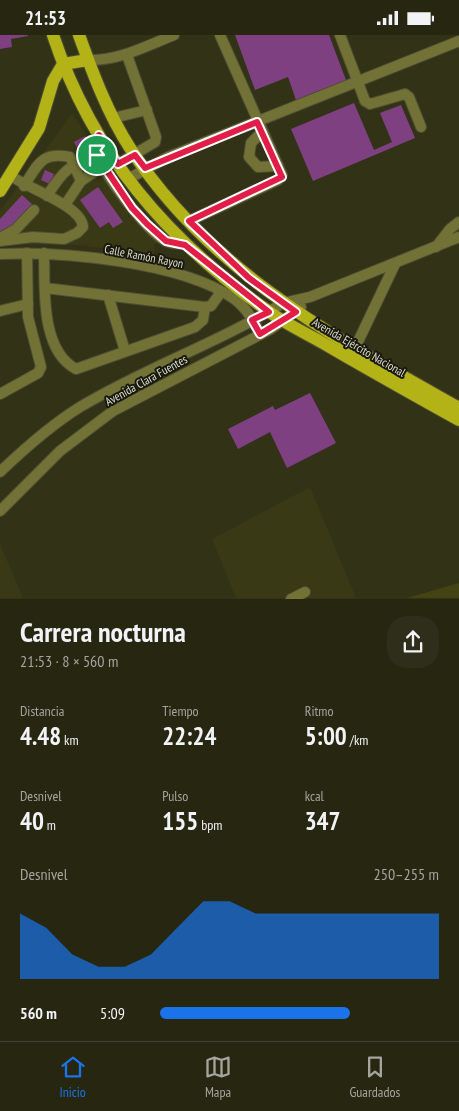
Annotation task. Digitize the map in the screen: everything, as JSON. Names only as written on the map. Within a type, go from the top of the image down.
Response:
[{"type":"main road","name":"Avenida Ejército Nacional","points":[[53,35],[62,64],[99,135],[144,200],[185,245],[269,312],[459,421]]},
{"type":"main road","name":"Avenida Ejército Nacional","points":[[79,35],[113,118],[135,155],[173,205],[189,221],[249,278],[296,312],[355,348],[458,404]]},
{"type":"main road","points":[[0,191],[39,128],[53,81],[62,64],[88,60]]},
{"type":"street","points":[[88,60],[104,61],[126,55],[174,35]]},
{"type":"street","points":[[189,221],[278,180],[282,175],[220,35]]},
{"type":"street","points":[[340,35],[361,95],[365,101],[370,104],[405,94],[409,97],[421,127]]},
{"type":"street","points":[[128,179],[145,168],[459,41]]},
{"type":"street","points":[[118,164],[155,142],[156,137],[126,55]]},
{"type":"street","points":[[113,118],[147,110]]},
{"type":"street","points":[[262,132],[251,143],[249,157],[258,167],[278,166]]},
{"type":"street","points":[[99,135],[95,144],[97,155],[132,208],[166,241],[185,245]]},
{"type":"street","points":[[24,186],[42,159],[61,155],[70,157],[81,181]]},
{"type":"street","points":[[47,196],[64,171],[74,164],[97,155]]},
{"type":"street","points":[[65,205],[81,181],[103,166]]},
{"type":"street","points":[[0,239],[33,237],[64,239],[77,233],[83,227],[83,220],[65,205],[24,186],[11,176]]},
{"type":"street","points":[[0,239],[16,229],[34,210]]},
{"type":"street","points":[[435,248],[450,229],[459,222]]},
{"type":"street","points":[[283,303],[310,297],[459,237]]},
{"type":"street","points":[[0,395],[38,373],[42,365],[28,317],[27,253]]},
{"type":"street","points":[[44,253],[45,307],[53,345],[64,363],[76,369],[195,327],[203,320],[205,307]]},
{"type":"street","name":"Calle Ramón Rayon","points":[[0,254],[44,253],[140,266],[187,277],[221,292],[240,304],[260,334]]},
{"type":"street","points":[[355,348],[395,264]]},
{"type":"street","points":[[45,288],[205,307],[211,306],[221,292]]},
{"type":"street","points":[[108,295],[125,351]]},
{"type":"street","name":"Avenida Clara Fuentes","points":[[0,511],[60,451],[113,411],[284,321],[296,312],[310,297]]},
{"type":"street","name":"Avenida Clara Fuentes","points":[[0,472],[78,408],[154,367],[269,312],[283,303]]},
{"type":"street","points":[[0,311],[28,304]]},
{"type":"street","points":[[37,349],[53,345]]},
{"type":"street","points":[[291,599],[305,592]]},
{"type":"shaded area","points":[[72,114],[128,194],[171,239],[154,244],[154,255],[79,245],[0,244],[0,211]]},
{"type":"shaded area","points":[[310,487],[356,598],[236,598],[212,539]]},
{"type":"shaded area","points":[[0,544],[23,598],[0,598]]},
{"type":"shaded area","points":[[459,583],[459,598],[407,598]]},
{"type":"building","points":[[0,35],[28,36],[11,39],[12,47],[0,49]]},
{"type":"building","points":[[235,35],[329,35],[346,80],[296,100],[288,77],[255,90]]},
{"type":"building","points":[[354,103],[374,150],[392,142],[380,113],[401,105],[415,138],[313,181],[291,129]]},
{"type":"building","points":[[85,136],[92,147],[80,153],[74,142]]},
{"type":"building","points":[[45,170],[54,174],[50,184],[41,180]]},
{"type":"building","points":[[98,187],[123,222],[113,228],[109,222],[100,228],[80,200]]},
{"type":"building","points":[[22,195],[32,204],[4,235],[0,231],[0,219]]},
{"type":"building","points":[[310,393],[336,443],[287,468],[270,432],[238,449],[228,429],[273,406],[275,410]]},
{"type":"route","points":[[257,122],[282,173],[282,177],[189,221],[215,248],[249,278],[296,312],[260,334],[252,320],[269,312],[185,245],[166,241],[158,235],[132,208],[97,155],[95,144],[99,135],[118,164],[135,155],[145,168],[257,122]]}]
